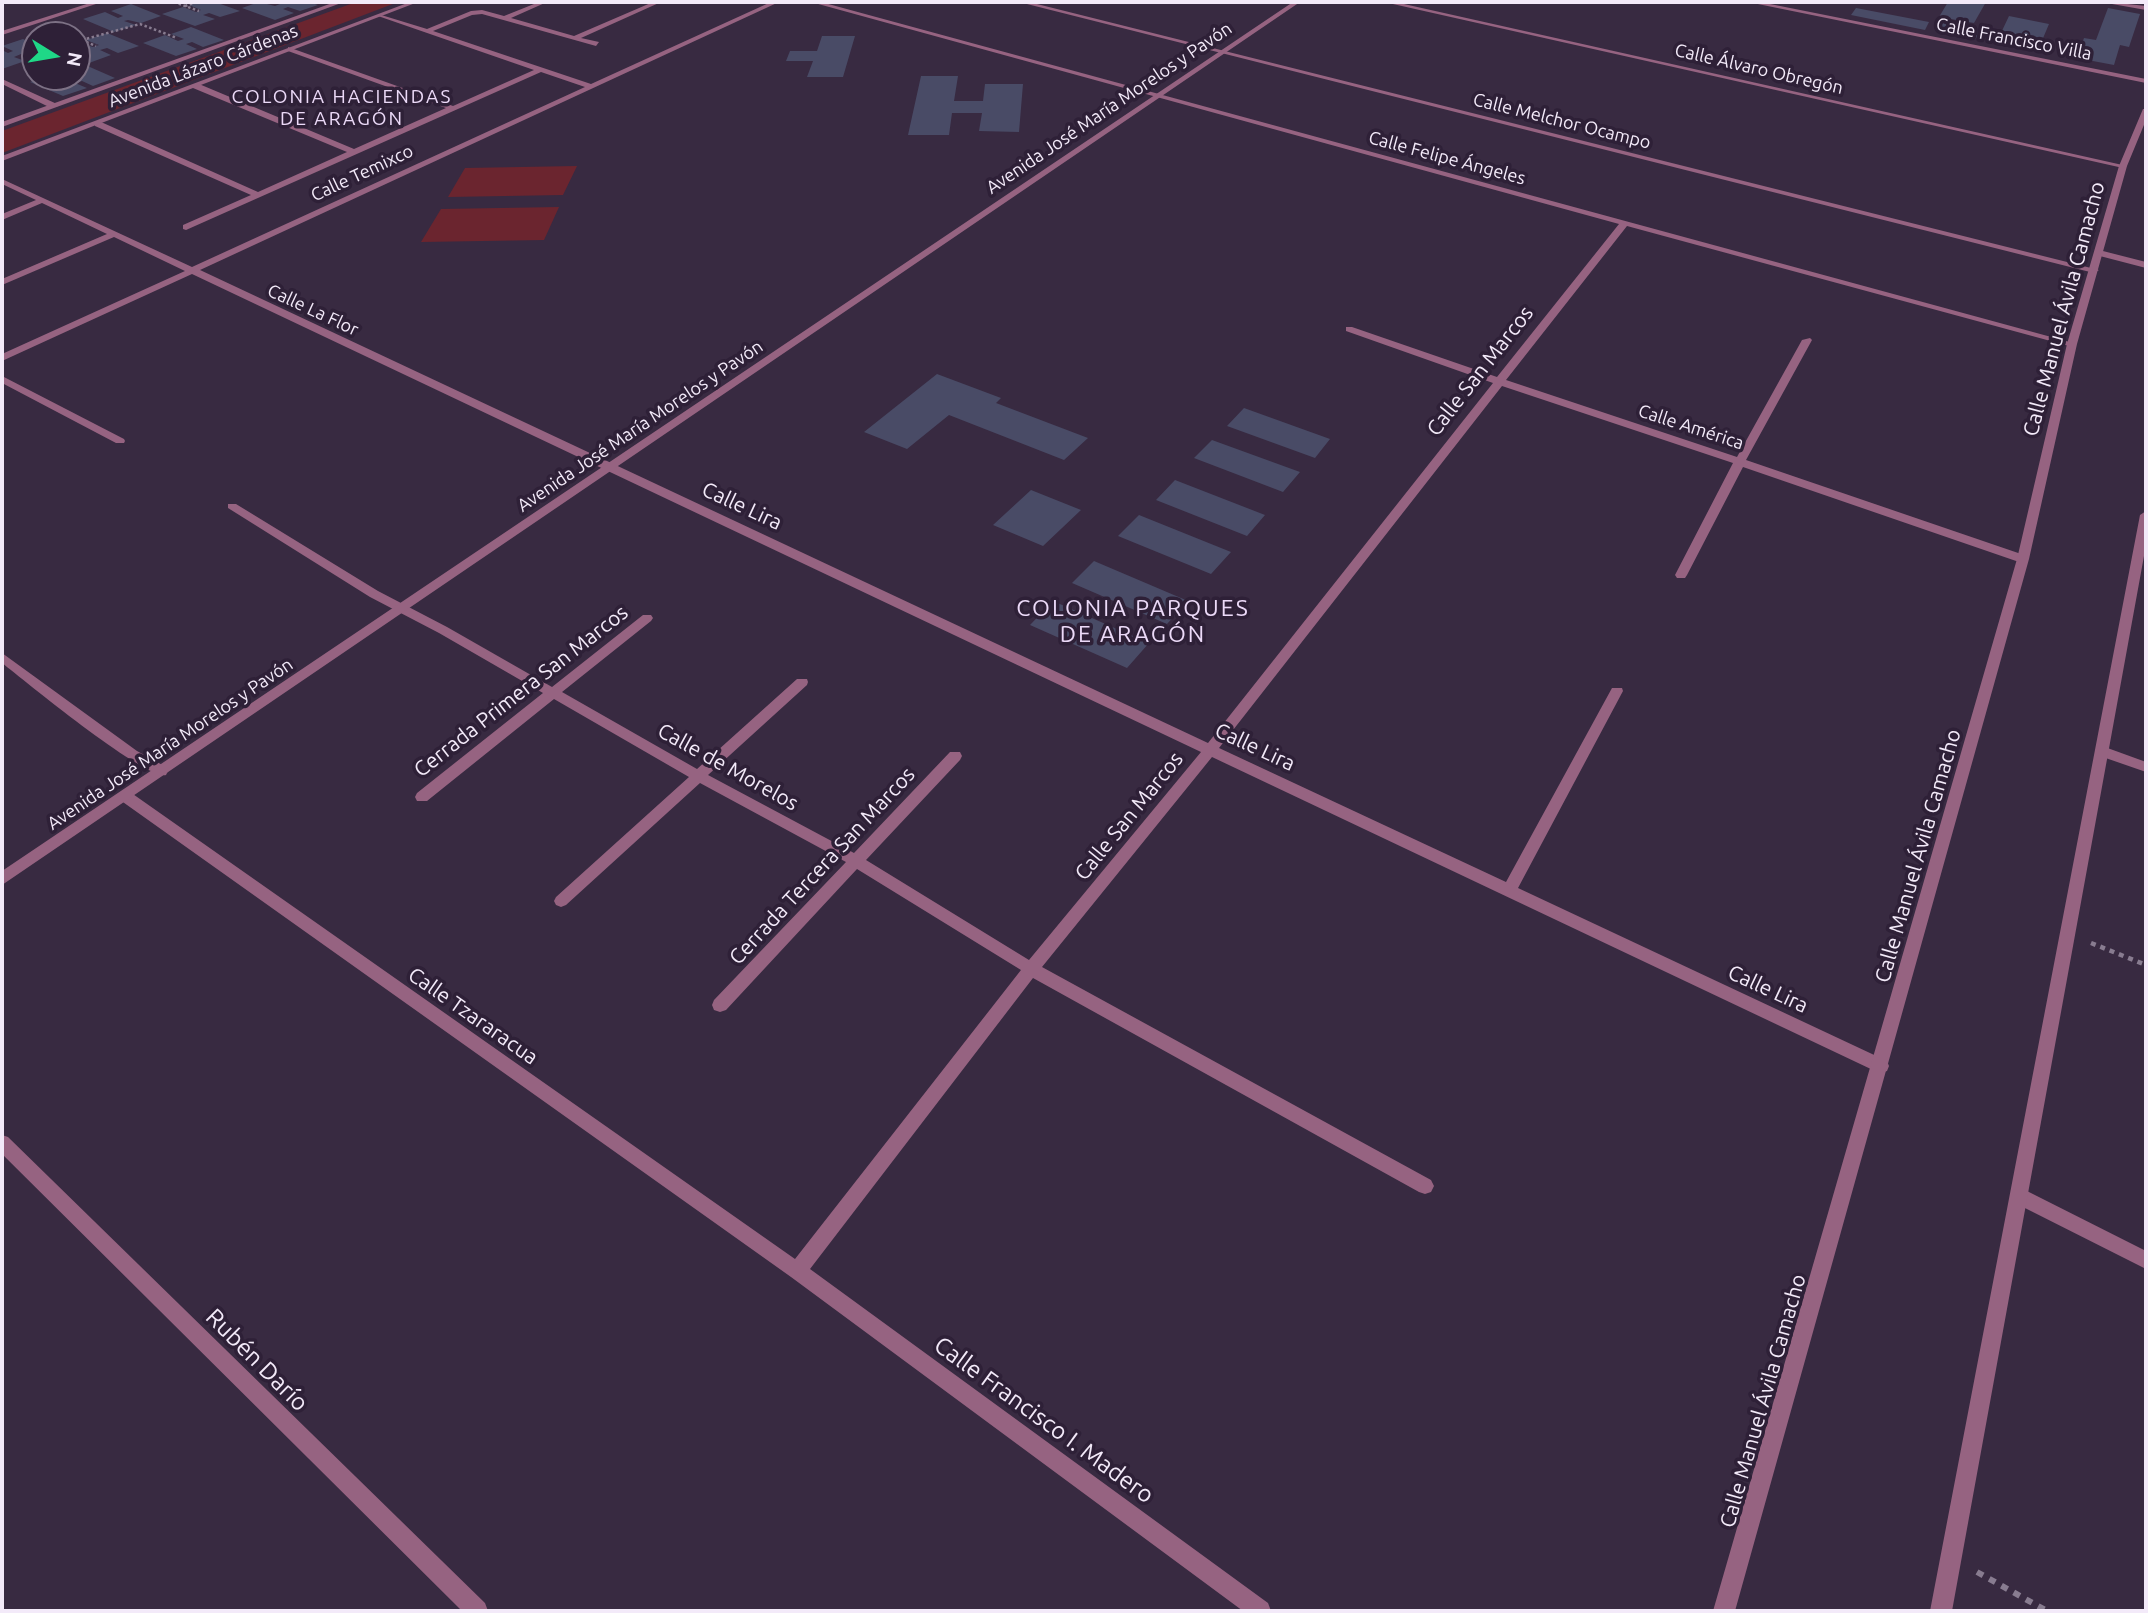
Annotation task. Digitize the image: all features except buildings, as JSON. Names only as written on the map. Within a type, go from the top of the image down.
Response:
[{"type":"street","points":[[2,33],[99,2]]},
{"type":"street","name":"Avenida Lázaro Cárdenas","points":[[2,125],[341,2]]},
{"type":"street","name":"Avenida Lázaro Cárdenas","points":[[2,159],[415,2]]},
{"type":"street","points":[[505,18],[544,2]]},
{"type":"street","points":[[574,38],[658,2]]},
{"type":"street","name":"Calle Temixco","points":[[2,358],[776,2]]},
{"type":"street","name":"Calle Felipe Ángeles","points":[[814,2],[2072,344]]},
{"type":"street","name":"Calle Melchor Ocampo","points":[[1022,2],[2094,270]]},
{"type":"street","name":"Avenida José María Morelos y Pavón","points":[[2,879],[1297,2]]},
{"type":"street","name":"Calle Álvaro Obregón","points":[[1387,2],[2123,166]]},
{"type":"street","name":"Calle Francisco Villa","points":[[1751,2],[2146,81]]},
{"type":"street","points":[[2112,2],[2146,8]]},
{"type":"street","points":[[427,31],[474,12],[486,12],[596,44]]},
{"type":"street","points":[[380,15],[589,86]]},
{"type":"street","points":[[291,49],[452,108]]},
{"type":"street","points":[[186,227],[539,69]]},
{"type":"street","points":[[2,80],[54,106]]},
{"type":"street","points":[[196,86],[354,152]]},
{"type":"street","name":"Calle Manuel Ávila Camacho","points":[[1724,1611],[2023,559],[2072,344],[2123,166],[2146,111]]},
{"type":"street","points":[[98,124],[259,195]]},
{"type":"street","name":"Calle La Flor","points":[[2,181],[610,467]]},
{"type":"street","points":[[2,217],[43,200]]},
{"type":"street","name":"Calle San Marcos","points":[[797,1270],[1031,969],[1211,749],[1624,223]]},
{"type":"street","points":[[2,282],[114,234]]},
{"type":"street","points":[[2099,253],[2146,265]]},
{"type":"street","name":"Calle América","points":[[1349,329],[1497,382],[1740,461],[2023,559]]},
{"type":"street","points":[[1681,575],[1807,341]]},
{"type":"street","points":[[2,379],[120,441]]},
{"type":"street","name":"Calle Lira","points":[[610,467],[1881,1066]]},
{"type":"street","name":"Calle de Morelos","points":[[232,506],[401,609],[856,861],[1031,969],[1425,1186]]},
{"type":"street","points":[[1941,1611],[2021,1197],[2146,515]]},
{"type":"street","name":"Cerrada Primera San Marcos","points":[[422,797],[647,618]]},
{"type":"street","points":[[2,657],[132,755],[161,771]]},
{"type":"street","points":[[561,901],[701,777],[802,682]]},
{"type":"street","points":[[1509,890],[1617,691]]},
{"type":"street","points":[[2102,751],[2146,767]]},
{"type":"street","name":"Cerrada Tercera San Marcos","points":[[720,1005],[955,756]]},
{"type":"street","name":"Calle Tzararacua","points":[[125,796],[797,1270]]},
{"type":"street","name":"Rubén Darío","points":[[5,1152],[477,1611]]},
{"type":"street","points":[[2021,1197],[2146,1260]]},
{"type":"street","name":"Calle Francisco I. Madero","points":[[797,1270],[1260,1611]]},
{"type":"path","points":[[174,2],[199,11]]},
{"type":"path","points":[[185,6],[197,2]]},
{"type":"path","points":[[91,38],[140,24],[181,40]]},
{"type":"path","points":[[91,44],[96,46]]},
{"type":"path","points":[[2068,933],[2146,964]]},
{"type":"path","points":[[1952,1558],[2047,1611]]},
{"type":"shaded area","points":[[356,2],[398,2],[2,153],[2,131]]},
{"type":"shaded area","points":[[577,166],[563,195],[448,197],[465,168]]},
{"type":"shaded area","points":[[559,207],[544,240],[421,242],[441,209]]},
{"type":"district","name":"COLONIA HACIENDAS DE ARAGÓN","points":[[342,108]]},
{"type":"district","name":"COLONIA PARQUES DE ARAGÓN","points":[[1133,621]]}]
